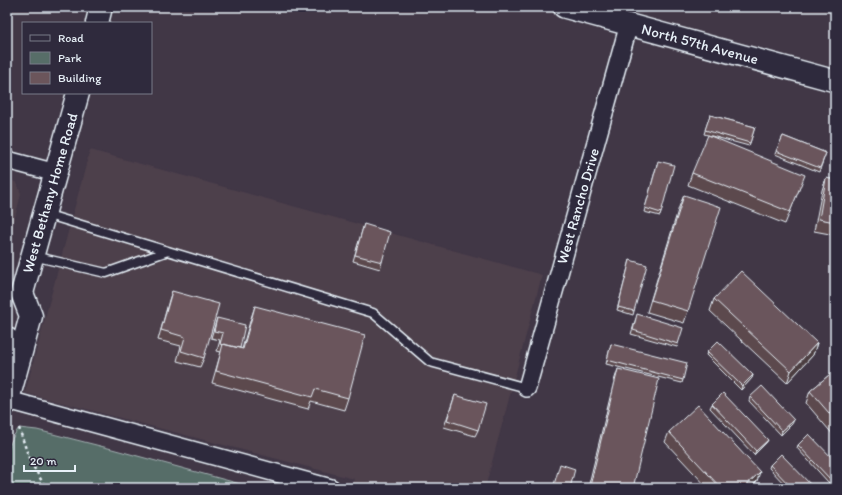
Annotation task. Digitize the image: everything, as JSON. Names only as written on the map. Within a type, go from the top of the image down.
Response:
[{"type":"main road","points":[[97,22],[101,7]]},
{"type":"main road","name":"West Bethany Home Road","points":[[7,401],[30,316],[14,294],[32,256],[78,94]]},
{"type":"street","name":"North 57th Avenue","points":[[564,7],[835,81]]},
{"type":"street","name":"West Rancho Drive","points":[[527,388],[629,24]]},
{"type":"street","points":[[7,160],[56,173]]},
{"type":"street","points":[[7,401],[331,488]]},
{"type":"lane","points":[[44,214],[373,312],[430,362],[527,388]]},
{"type":"lane","points":[[32,256],[106,273],[168,251]]},
{"type":"path","points":[[18,428],[30,461],[46,488]]},
{"type":"shaded area","points":[[90,150],[542,275],[485,488],[351,488],[354,479],[25,393]]},
{"type":"shaded area","points":[[7,178],[17,183],[21,194],[7,248]]},
{"type":"green space","points":[[19,428],[37,430],[112,449],[255,488],[7,488],[7,456],[14,435]]},
{"type":"building","points":[[710,115],[755,127],[750,143],[705,130]]},
{"type":"building","points":[[708,135],[805,175],[790,212],[692,173]]},
{"type":"building","points":[[783,136],[826,153],[820,168],[776,151]]},
{"type":"building","points":[[658,161],[674,165],[661,213],[645,208]]},
{"type":"building","points":[[826,178],[835,180],[835,222],[819,219]]},
{"type":"building","points":[[684,195],[721,207],[688,311],[651,300]]},
{"type":"building","points":[[364,224],[390,232],[382,262],[355,255]]},
{"type":"building","points":[[630,260],[647,265],[634,311],[618,307]]},
{"type":"building","points":[[741,271],[817,343],[791,371],[714,299]]},
{"type":"building","points":[[172,291],[219,304],[204,358],[181,351],[185,337],[161,330]]},
{"type":"building","points":[[255,306],[365,335],[348,398],[315,389],[312,397],[216,371],[223,344],[243,349]]},
{"type":"building","points":[[637,314],[683,328],[678,344],[633,330]]},
{"type":"building","points":[[217,318],[245,325],[240,348],[220,344],[223,333],[214,331]]},
{"type":"building","points":[[718,341],[753,375],[742,386],[707,352]]},
{"type":"building","points":[[611,344],[687,363],[683,380],[607,360]]},
{"type":"building","points":[[618,369],[659,379],[633,488],[596,488],[590,486]]},
{"type":"building","points":[[835,370],[835,420],[810,391]]},
{"type":"building","points":[[762,386],[794,420],[782,431],[750,397]]},
{"type":"building","points":[[723,393],[768,440],[756,451],[712,404]]},
{"type":"building","points":[[455,395],[486,404],[478,430],[447,420]]},
{"type":"building","points":[[698,405],[760,472],[743,488],[721,488],[669,432]]},
{"type":"building","points":[[809,434],[835,461],[835,475],[831,480],[798,445]]},
{"type":"building","points":[[781,454],[814,488],[792,488],[770,465]]},
{"type":"building","points":[[560,464],[575,469],[570,488],[553,488]]}]
